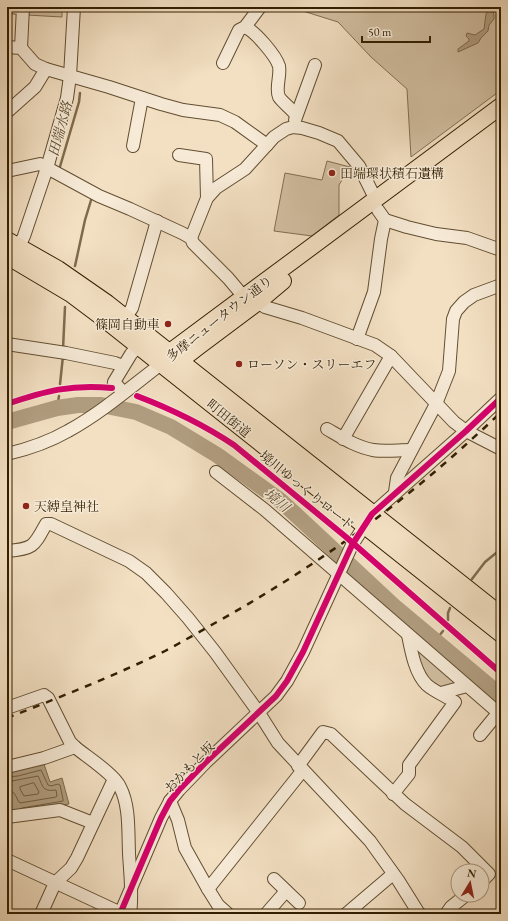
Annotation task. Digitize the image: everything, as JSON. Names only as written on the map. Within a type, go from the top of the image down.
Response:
[{"type":"main road","name":"多摩ニュータウン通り","points":[[380,210],[501,106]]},
{"type":"main road","name":"多摩ニュータウン通り","points":[[170,359],[251,300],[380,210],[501,118]]},
{"type":"main road","name":"町田街道","points":[[11,250],[79,283],[126,317],[170,359],[367,519],[501,634]]},
{"type":"main road","name":"町田街道","points":[[11,250],[72,294],[138,346],[170,359]]},
{"type":"main road","name":"町田街道","points":[[367,519],[501,615]]},
{"type":"street","points":[[7,7],[23,8],[21,48],[35,64],[183,110],[220,115],[235,122],[268,145]]},
{"type":"street","points":[[11,250],[47,168],[67,98],[70,76],[74,7]]},
{"type":"street","points":[[223,63],[239,30],[245,27],[260,7]]},
{"type":"street","points":[[245,27],[250,29],[266,46],[279,66],[279,97],[296,115]]},
{"type":"street","points":[[7,47],[21,48]]},
{"type":"street","points":[[293,127],[315,65]]},
{"type":"street","points":[[7,112],[35,86],[46,68]]},
{"type":"street","points":[[133,146],[142,98]]},
{"type":"street","points":[[191,238],[207,198],[216,188],[245,169],[274,137],[286,129],[293,127],[319,133],[338,141],[359,166],[380,210],[382,239],[374,292],[357,339]]},
{"type":"street","points":[[179,155],[206,159],[207,198]]},
{"type":"street","points":[[7,171],[40,164],[99,196],[157,221],[191,238],[193,243],[251,300],[265,307],[302,318],[375,345],[391,356],[454,422],[466,431],[501,449]]},
{"type":"street","points":[[380,210],[407,227],[436,234],[467,238],[501,250]]},
{"type":"street","points":[[126,317],[132,308],[157,221]]},
{"type":"street","points":[[396,492],[396,478],[436,404],[450,371],[452,327],[456,311],[464,302],[474,295],[501,285]]},
{"type":"street","points":[[7,344],[63,353],[115,363],[123,366]]},
{"type":"street","points":[[123,393],[114,382],[123,366],[138,346]]},
{"type":"street","points":[[343,439],[391,356]]},
{"type":"street","points":[[7,454],[46,442],[67,432],[170,359]]},
{"type":"street","name":"おかもと坂","points":[[131,890],[161,818],[170,801],[206,762],[276,696],[287,682],[303,652],[352,545],[367,519],[501,398]]},
{"type":"street","points":[[327,429],[343,439],[372,450],[411,450]]},
{"type":"street","points":[[216,472],[265,510],[339,573],[500,714],[480,735]]},
{"type":"street","points":[[7,551],[25,549],[33,546],[46,524],[50,524],[130,561],[146,573],[188,618],[215,652],[259,713],[278,744],[370,841],[420,914]]},
{"type":"street","points":[[393,794],[409,774],[409,765],[455,702],[427,685],[418,672],[412,655],[408,634]]},
{"type":"street","points":[[441,694],[467,686]]},
{"type":"street","points":[[7,708],[44,695],[48,698],[70,742],[114,779],[120,787],[126,807],[131,905],[123,914],[7,860]]},
{"type":"street","points":[[208,889],[300,768],[323,732],[331,734],[393,794],[462,847],[477,863]]},
{"type":"street","points":[[7,767],[44,758],[75,747]]},
{"type":"street","points":[[40,914],[55,883],[71,868],[77,858],[114,779]]},
{"type":"street","points":[[170,801],[178,820],[185,848],[208,889],[215,909],[228,914]]},
{"type":"street","points":[[7,817],[60,810],[93,823]]},
{"type":"street","points":[[346,914],[393,874]]},
{"type":"street","points":[[274,879],[299,903]]},
{"type":"street","points":[[266,914],[286,891]]},
{"type":"street","points":[[446,914],[456,903]]},
{"type":"shaded area","points":[[28,7],[62,7],[62,17],[27,15]]},
{"type":"shaded area","points":[[290,7],[501,7],[501,90],[411,157],[407,89],[371,57],[338,22]]},
{"type":"shaded area","points":[[327,161],[350,167],[339,185],[339,215],[312,236],[274,231],[285,173],[322,180]]},
{"type":"shaded area","points":[[418,647],[460,685],[442,691],[428,683],[415,655]]},
{"type":"water","points":[[488,11],[493,12],[494,19],[489,25],[488,31],[478,43],[458,52],[458,49],[469,41],[466,36],[467,33],[475,35],[484,29],[486,14]]},
{"type":"water","points":[[44,764],[50,782],[62,778],[69,804],[11,814],[7,786],[7,773]]},
{"type":"waterway","name":"田端水路","points":[[59,170],[79,102],[80,93]]},
{"type":"waterway","name":"田端水路","points":[[75,266],[85,220],[92,197]]},
{"type":"waterway","name":"田端水路","points":[[63,349],[65,307]]},
{"type":"waterway","name":"田端水路","points":[[60,384],[63,356]]},
{"type":"waterway","name":"田端水路","points":[[57,408],[59,396]]},
{"type":"waterway","name":"境川","points":[[7,422],[57,408],[78,405],[101,405],[136,412],[171,427],[217,455],[281,501],[396,608],[501,696]]},
{"type":"waterway","points":[[472,579],[485,562],[501,549]]},
{"type":"waterway","points":[[448,620],[450,608]]},
{"type":"waterway","points":[[435,641],[443,631]]},
{"type":"railway","points":[[7,718],[107,678],[165,651],[280,585],[343,543],[403,498],[433,474],[501,412]]},
{"type":"cycle path","points":[[7,404],[34,395],[71,388],[112,388]]},
{"type":"cycle path","name":"境川ゆっくりロード","points":[[137,396],[187,418],[234,445],[346,537],[501,673]]},
{"type":"cycle path","points":[[120,914],[161,818],[170,801],[206,762],[276,696],[287,681],[303,652],[352,545],[372,514],[501,398]]},
{"type":"place","name":"田端環状積石遺構","points":[[332,173]]},
{"type":"place","name":"篠岡自動車","points":[[168,324]]},
{"type":"place","name":"ローソン・スリーエフ","points":[[239,364]]},
{"type":"place","name":"天縛皇神社","points":[[26,506]]}]
